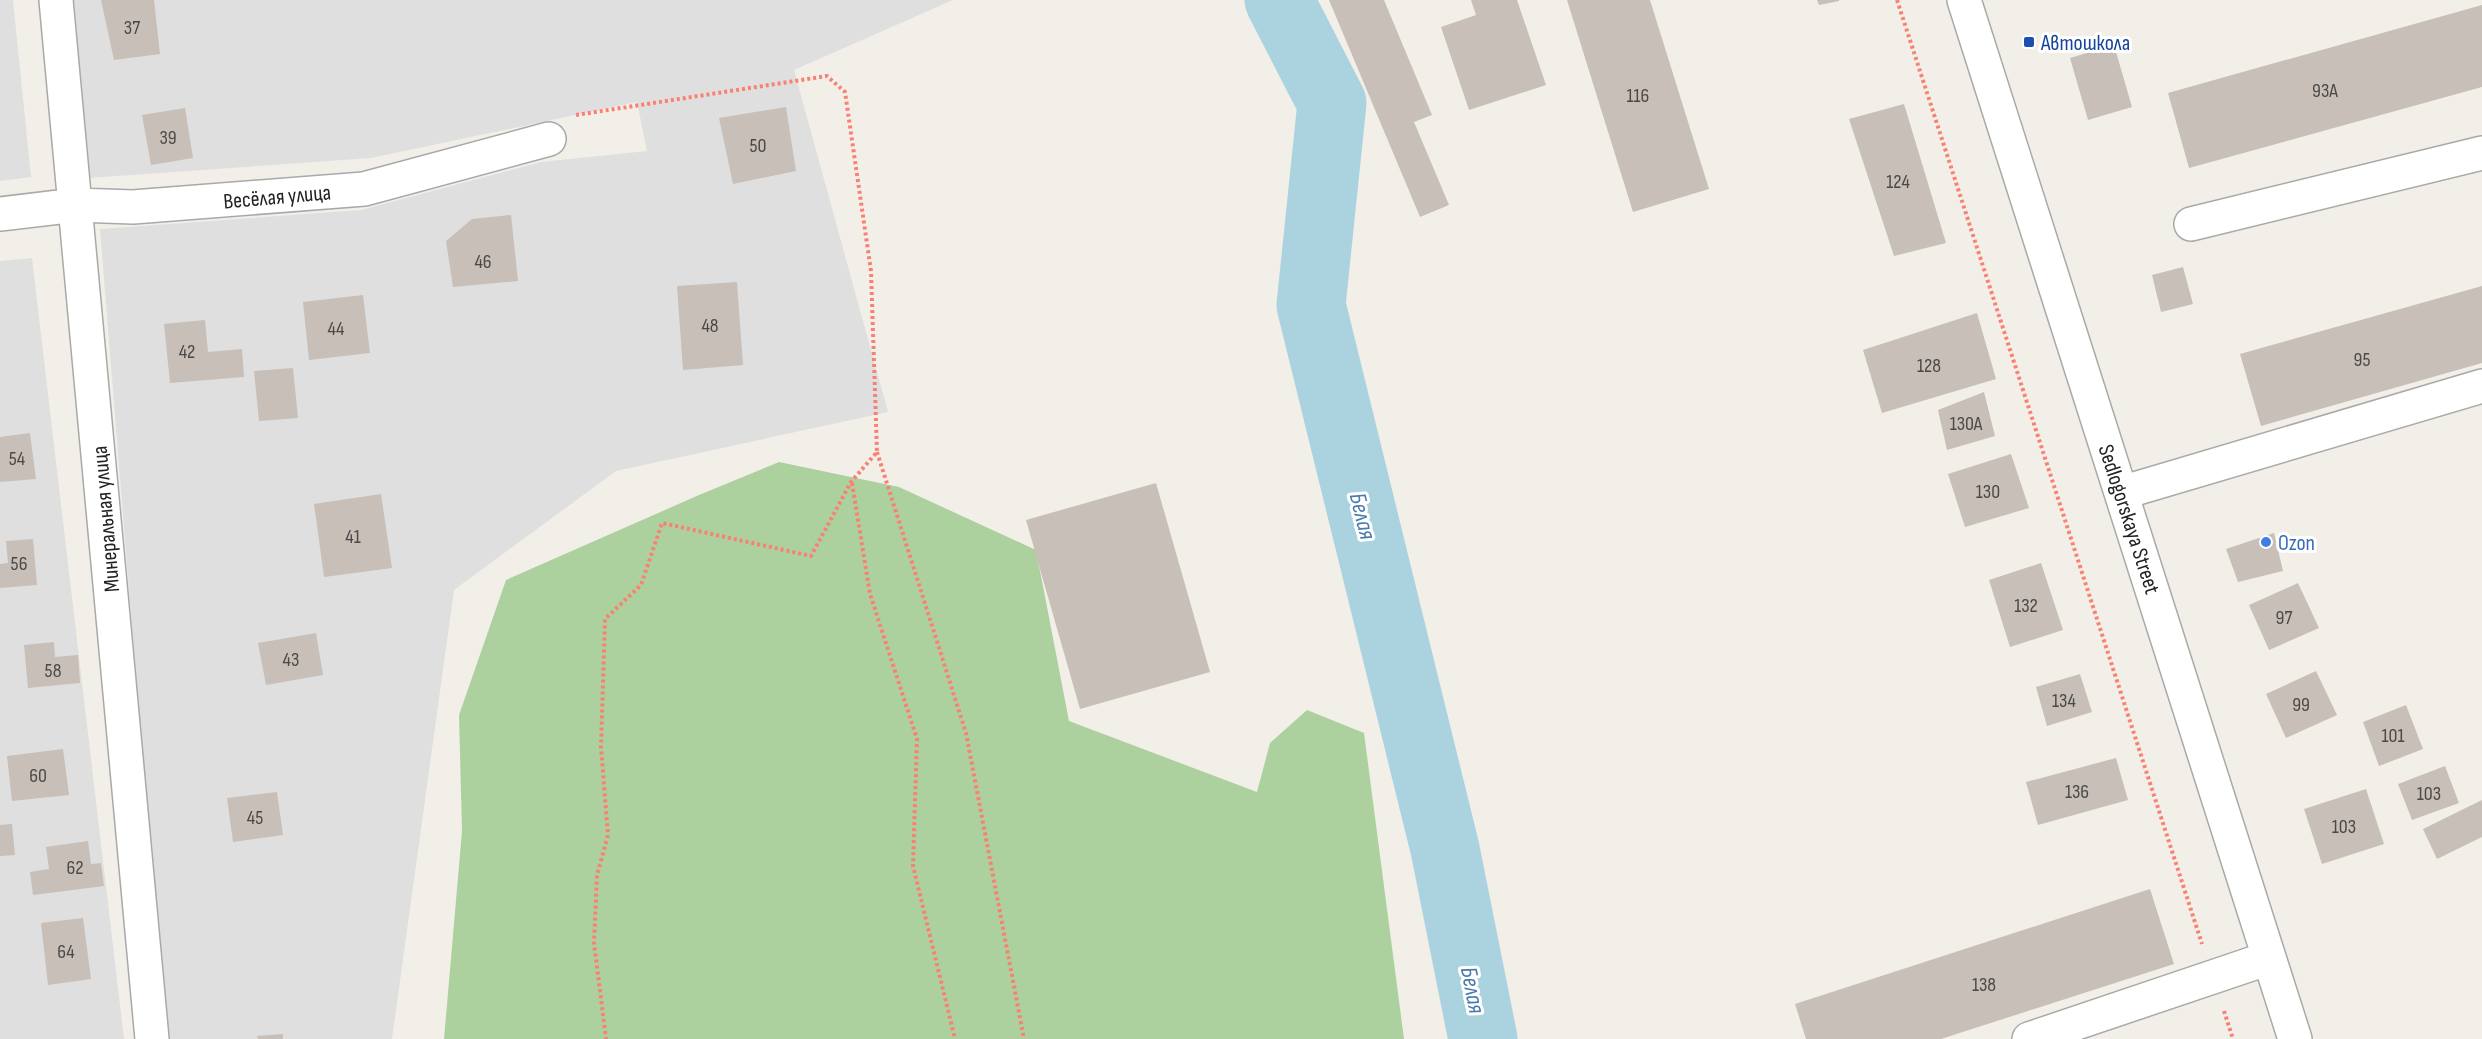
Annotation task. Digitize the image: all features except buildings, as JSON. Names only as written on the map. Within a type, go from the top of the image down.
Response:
[{"type":"street","name":"Минеральная улица","points":[[56,0],[152,1039]]},
{"type":"street","name":"Sedlogorskaya Street","points":[[1964,0],[2295,1039]]},
{"type":"street","name":"Весёлая улица","points":[[0,214],[76,205],[133,207],[364,189],[549,138]]},
{"type":"street","points":[[2191,224],[2482,153]]},
{"type":"street","points":[[2121,493],[2482,386]]},
{"type":"street","points":[[2029,1039],[2269,958]]},
{"type":"path","points":[[1897,0],[2233,1039]]},
{"type":"path","points":[[549,138],[556,118],[827,76],[845,92],[871,271],[877,452],[966,733],[1024,1039]]},
{"type":"path","points":[[606,1039],[594,943],[597,875],[608,835],[601,747],[605,619],[641,585],[662,523],[811,556],[851,482],[877,452]]},
{"type":"path","points":[[851,482],[870,594],[917,739],[913,867],[955,1039]]},
{"type":"shaded area","points":[[0,0],[13,0],[31,177],[0,181]]},
{"type":"shaded area","points":[[74,0],[953,0],[794,70],[888,412],[616,471],[454,590],[392,1039],[165,1039],[100,229],[361,210],[541,162],[647,151],[637,102],[371,158],[88,178]]},
{"type":"shaded area","points":[[32,258],[124,1039],[0,1039],[0,261]]},
{"type":"green space","points":[[779,462],[899,487],[1036,550],[1069,721],[1257,792],[1270,743],[1307,710],[1364,733],[1404,1039],[444,1039],[462,831],[459,715],[506,580]]},
{"type":"waterway","name":"Белая","points":[[1279,0],[1332,103],[1311,305],[1445,849],[1483,1039]]},
{"type":"place","name":"Автошкола","points":[[2029,42]]},
{"type":"place","name":"Ozon","points":[[2266,542]]}]
